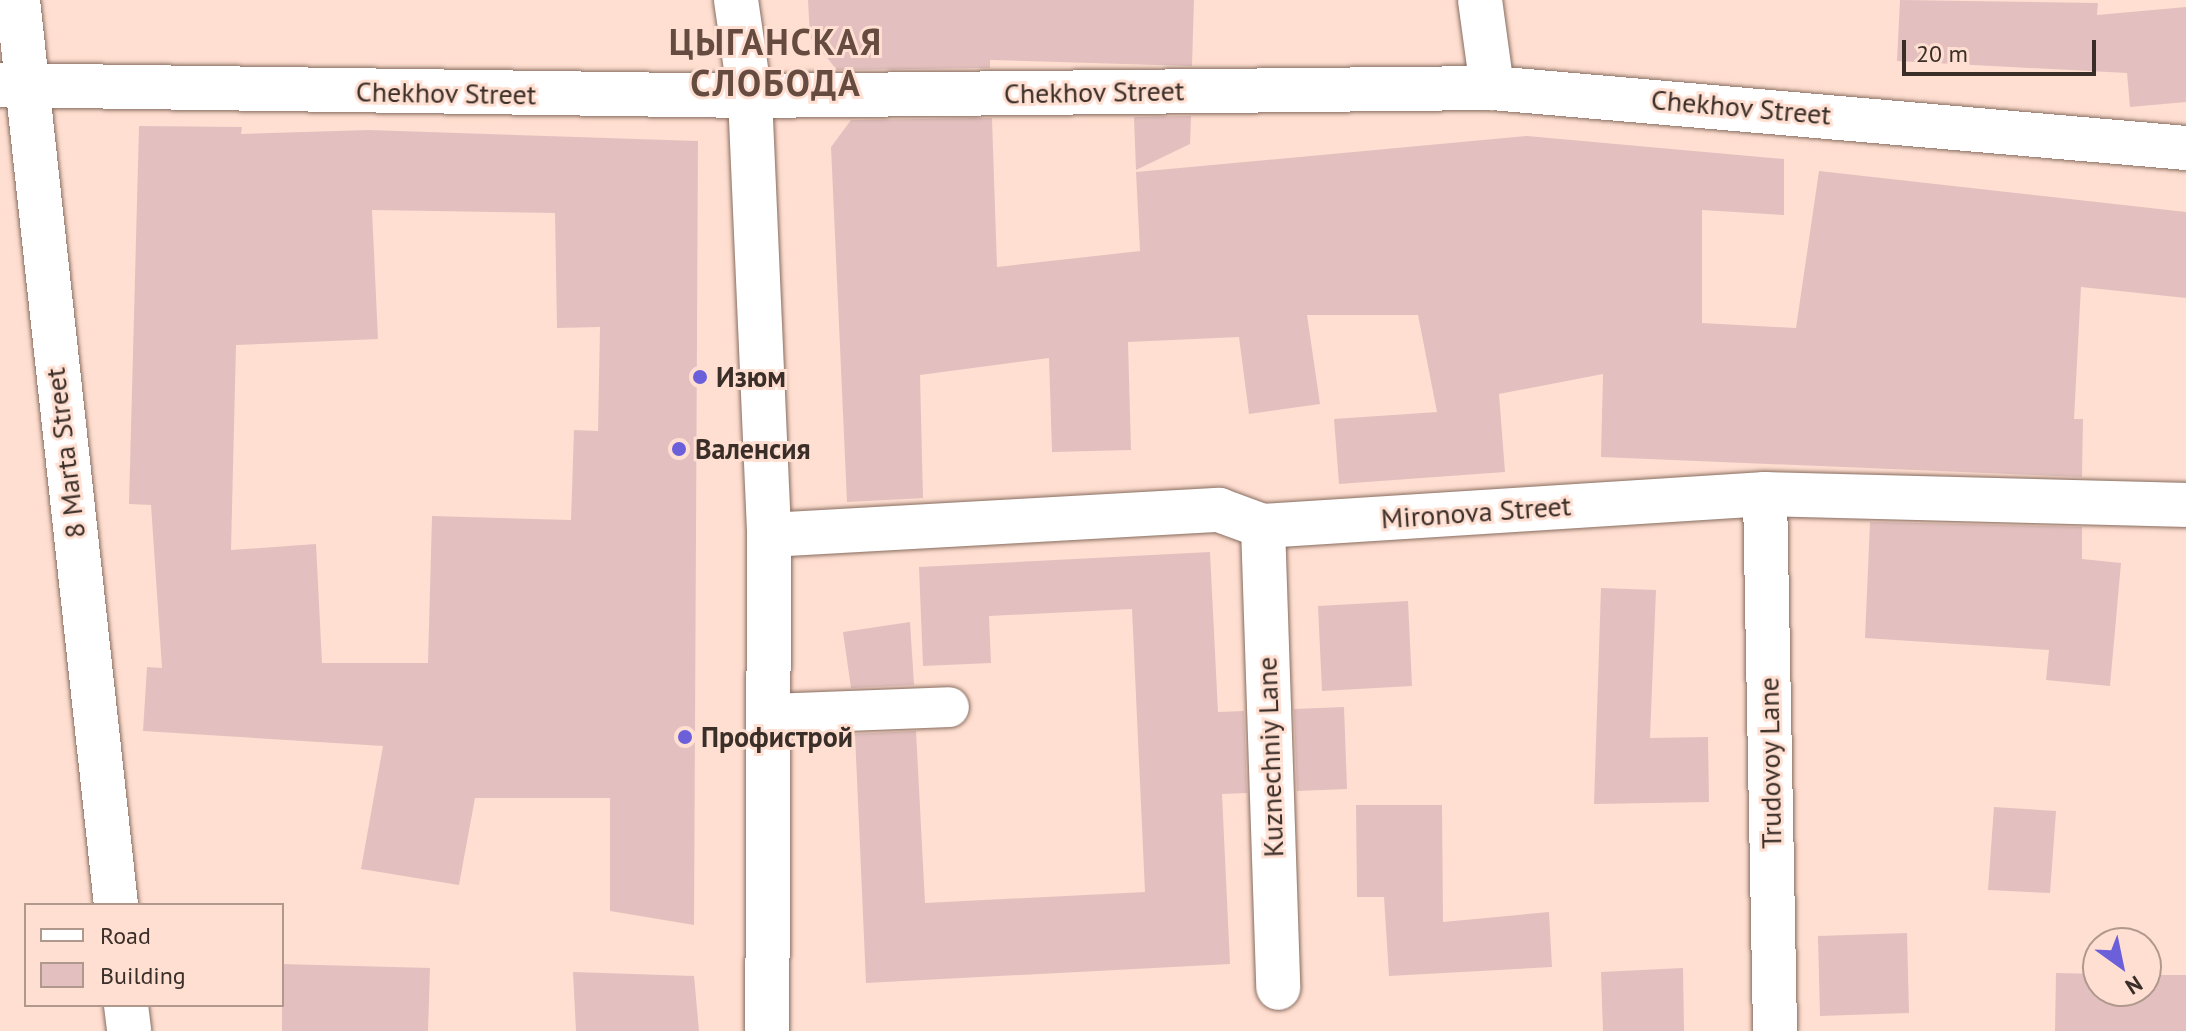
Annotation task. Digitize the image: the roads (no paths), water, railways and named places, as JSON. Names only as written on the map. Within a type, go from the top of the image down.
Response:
[{"type":"street","name":"8 Marta Street","points":[[18,0],[12,87],[116,903]]},
{"type":"street","points":[[736,0],[750,96],[769,535],[767,1031]]},
{"type":"street","points":[[1480,0],[1492,88]]},
{"type":"street","name":"Chekhov Street","points":[[12,87],[750,96],[1492,88],[2186,148]]},
{"type":"street","name":"Mironova Street","points":[[769,535],[1219,510],[1263,526],[1765,494],[2186,505]]},
{"type":"street","name":"Trudovoy Lane","points":[[1765,494],[1775,1031]]},
{"type":"street","name":"Kuznechniy Lane","points":[[1263,526],[1278,988]]},
{"type":"street","points":[[126,1007],[129,1031]]},
{"type":"lane","points":[[770,714],[949,707]]},
{"type":"place","name":"Изюм","points":[[700,377]]},
{"type":"place","name":"Валенсия","points":[[679,449]]},
{"type":"place","name":"Профистрой","points":[[685,737]]},
{"type":"district","name":"ЦЫГАНСКАЯ СЛОБОДА","points":[[776,62]]}]
